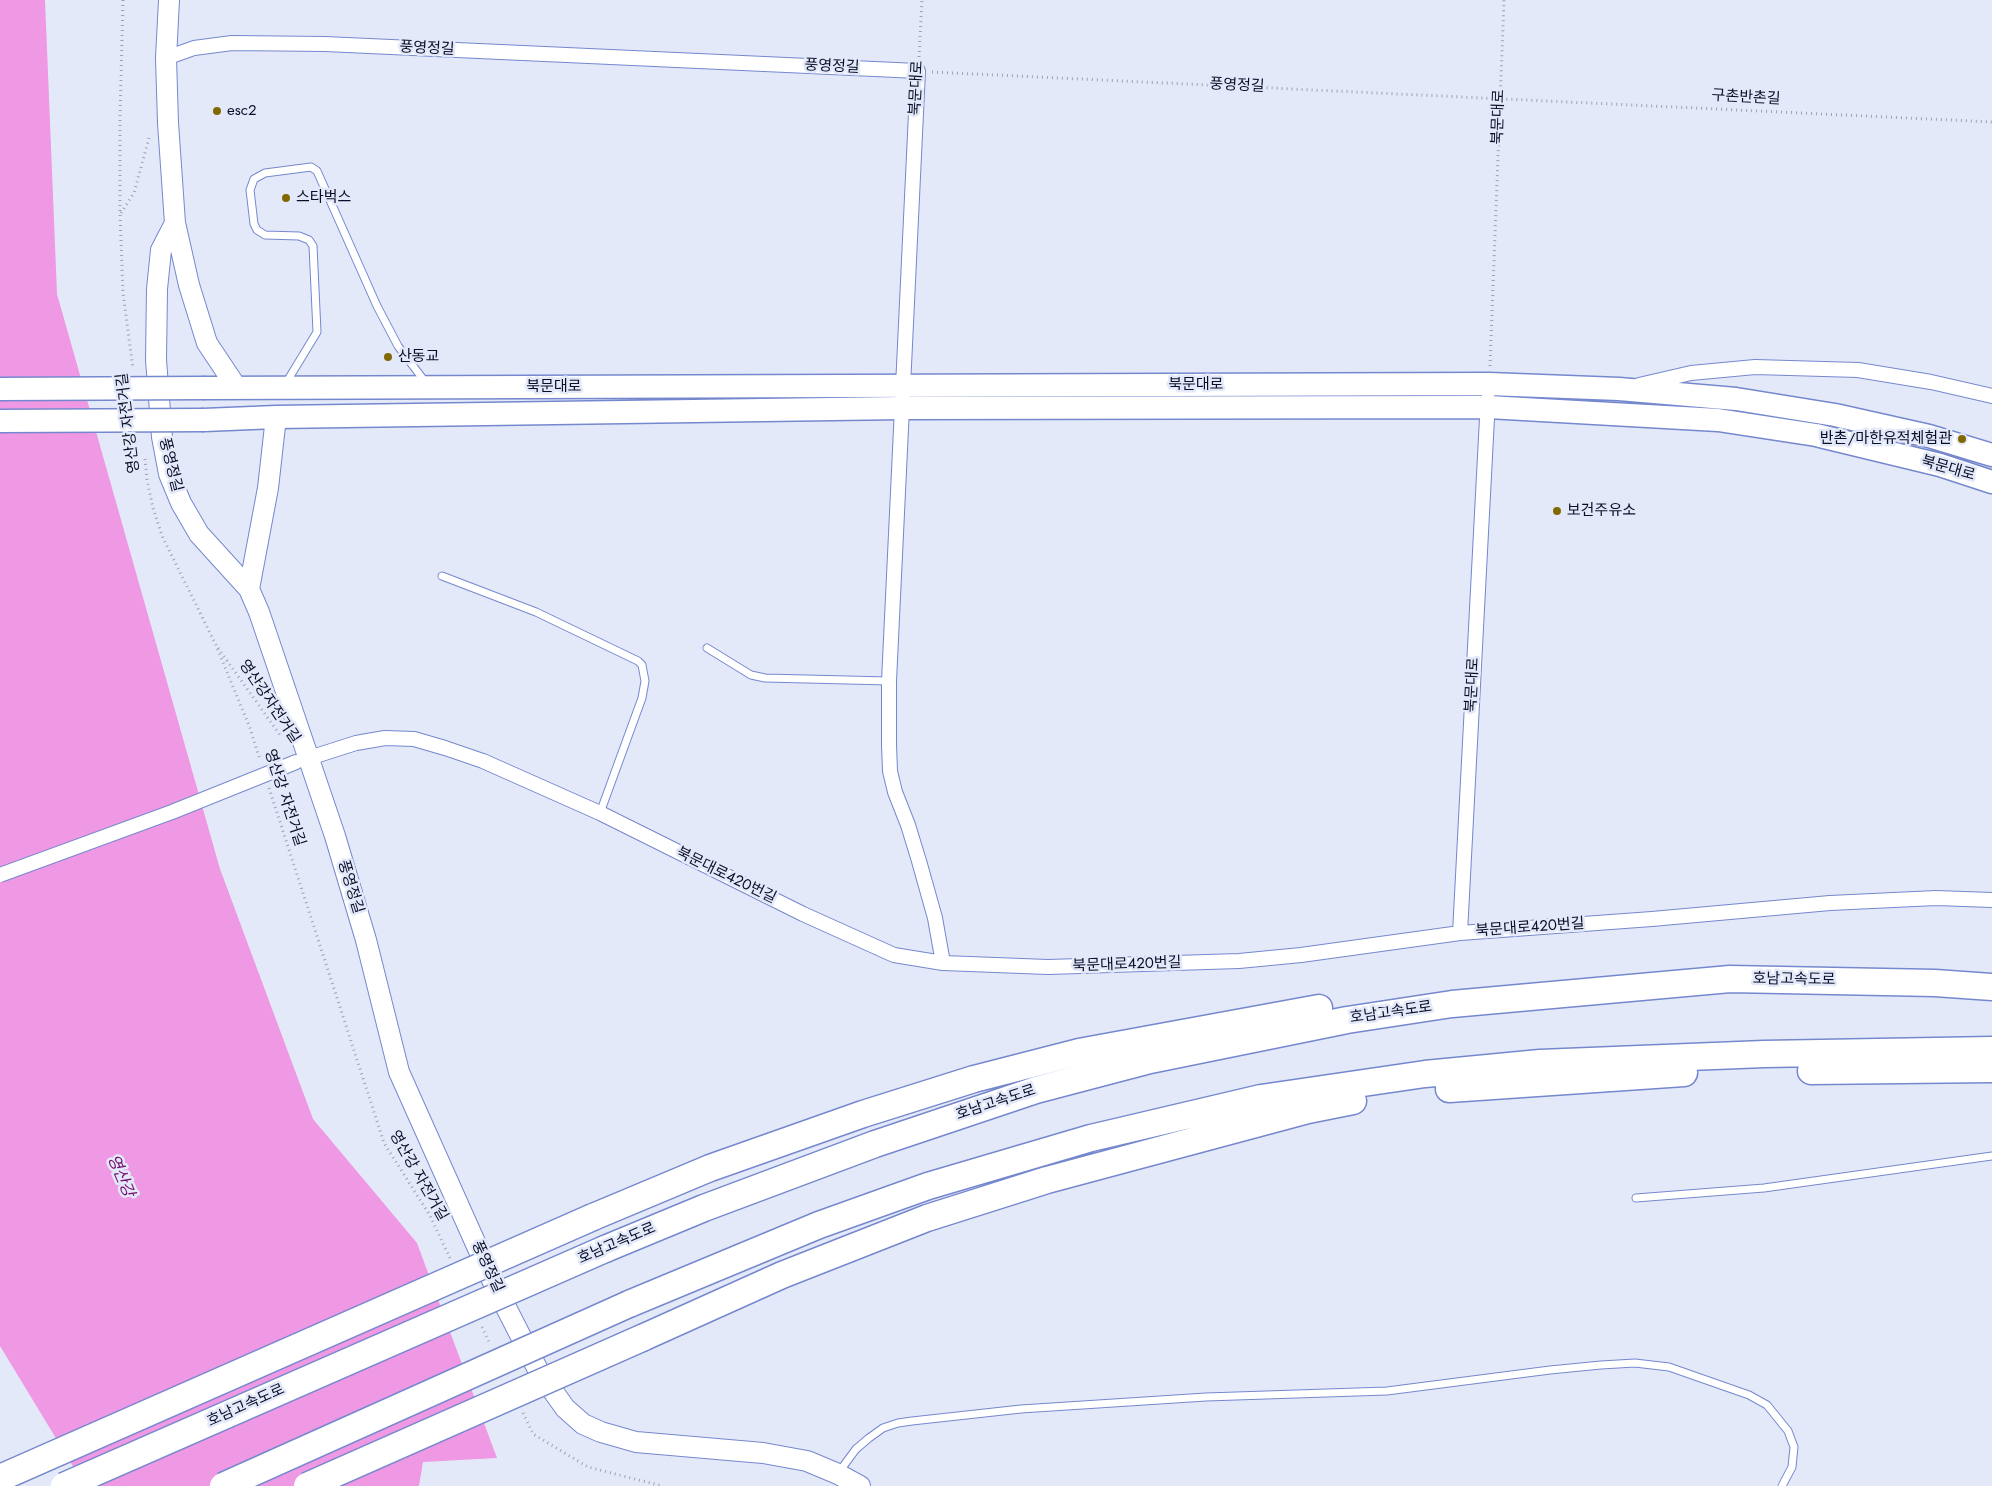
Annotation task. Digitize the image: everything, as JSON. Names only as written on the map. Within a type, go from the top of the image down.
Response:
[{"type":"highway","points":[[0,1478],[593,1216],[710,1168],[863,1114],[974,1079],[1079,1052],[1286,1013],[1463,986],[1581,977],[1730,979]]},
{"type":"highway","name":"호남고속도로","points":[[64,1486],[605,1249],[704,1208],[875,1144],[1036,1090],[1150,1060],[1347,1020],[1452,1004],[1730,979],[1935,983],[1992,987]]},
{"type":"highway","points":[[223,1486],[629,1304],[819,1225],[928,1186],[1091,1138],[1261,1098],[1425,1074],[1540,1063],[1754,1054],[1992,1050]]},
{"type":"highway","points":[[307,1486],[782,1275],[927,1218],[1047,1180],[1317,1108],[1372,1097],[1424,1091],[1686,1073],[1910,1068],[1992,1069]]},
{"type":"main road","name":"북문대로","points":[[0,389],[1489,384],[1618,389],[1736,399],[1835,415],[1928,436],[1992,455]]},
{"type":"main road","name":"북문대로","points":[[0,421],[204,420],[276,417],[902,408],[1488,407],[1718,420],[1816,434],[1940,465],[1992,482]]},
{"type":"street","points":[[169,0],[166,58],[168,124],[175,223],[189,285],[208,343],[236,388]]},
{"type":"street","name":"풍영정길","points":[[166,58],[194,48],[232,43],[325,44],[918,71]]},
{"type":"street","name":"북문대로","points":[[918,71],[889,681],[890,771],[932,908],[943,963]]},
{"type":"street","name":"풍영정길","points":[[175,223],[161,250],[157,289],[156,360],[164,454],[169,474],[181,503],[199,534],[250,589],[303,760],[366,940],[399,1072],[492,1280],[538,1370],[565,1408],[583,1424],[592,1428],[636,1442],[763,1453],[806,1461],[838,1474],[860,1486]]},
{"type":"street","points":[[1618,389],[1692,373],[1755,367],[1858,370],[1931,382],[1992,396]]},
{"type":"street","name":"북문대로","points":[[1460,933],[1489,384]]},
{"type":"street","points":[[250,589],[269,479],[276,417]]},
{"type":"street","name":"북문대로420번길","points":[[0,875],[172,812],[268,768],[385,738],[414,739],[483,761],[600,813],[803,914],[894,955],[943,963],[1048,967],[1239,960],[1301,955],[1460,933],[1857,901],[1936,898],[1992,900]]},
{"type":"lane","points":[[283,388],[317,332],[313,246],[309,240],[300,236],[265,235],[257,230],[254,224],[250,190],[254,179],[265,173],[311,168],[317,171],[376,306],[394,339],[430,387]]},
{"type":"lane","points":[[442,576],[536,612],[638,661],[642,665],[645,672],[645,680],[642,698],[600,813]]},
{"type":"lane","points":[[707,648],[751,675],[765,678],[889,681]]},
{"type":"lane","points":[[1636,1198],[1764,1188],[1992,1156]]},
{"type":"lane","points":[[838,1474],[856,1449],[869,1438],[883,1428],[912,1421],[1021,1409],[1158,1400],[1387,1391],[1567,1368],[1635,1363],[1669,1367],[1749,1394],[1767,1405],[1788,1431],[1794,1447],[1792,1466],[1782,1486]]},
{"type":"path","name":"영산강 자전거길","points":[[123,0],[120,214],[123,293],[134,375]]},
{"type":"path","name":"북문대로","points":[[918,71],[922,0]]},
{"type":"path","name":"북문대로","points":[[1489,384],[1504,0]]},
{"type":"path","name":"풍영정길","points":[[918,71],[1500,98]]},
{"type":"path","name":"구촌반촌길","points":[[1500,98],[1992,122]]},
{"type":"path","points":[[120,214],[134,193],[150,131]]},
{"type":"path","name":"영산강 자전거길","points":[[145,457],[151,499],[162,536],[215,643],[268,768]]},
{"type":"path","name":"영산강자전거길","points":[[215,643],[271,722],[303,760]]},
{"type":"path","name":"영산강 자전거길","points":[[268,785],[384,1143],[429,1214],[454,1267]]},
{"type":"path","points":[[479,1320],[491,1346]]},
{"type":"path","points":[[520,1407],[533,1434],[588,1467],[662,1486]]},
{"type":"water","name":"영산강","points":[[0,0],[45,0],[57,294],[220,869],[313,1119],[417,1243],[497,1458],[423,1462],[419,1486],[81,1486],[74,1468],[0,1346]]},
{"type":"place","name":"esc2","points":[[217,111]]},
{"type":"place","name":"스타벅스","points":[[286,198]]},
{"type":"place","name":"산동교","points":[[388,357]]},
{"type":"place","name":"반촌/마한유적체험관","points":[[1962,439]]},
{"type":"place","name":"보건주유소","points":[[1557,511]]}]
